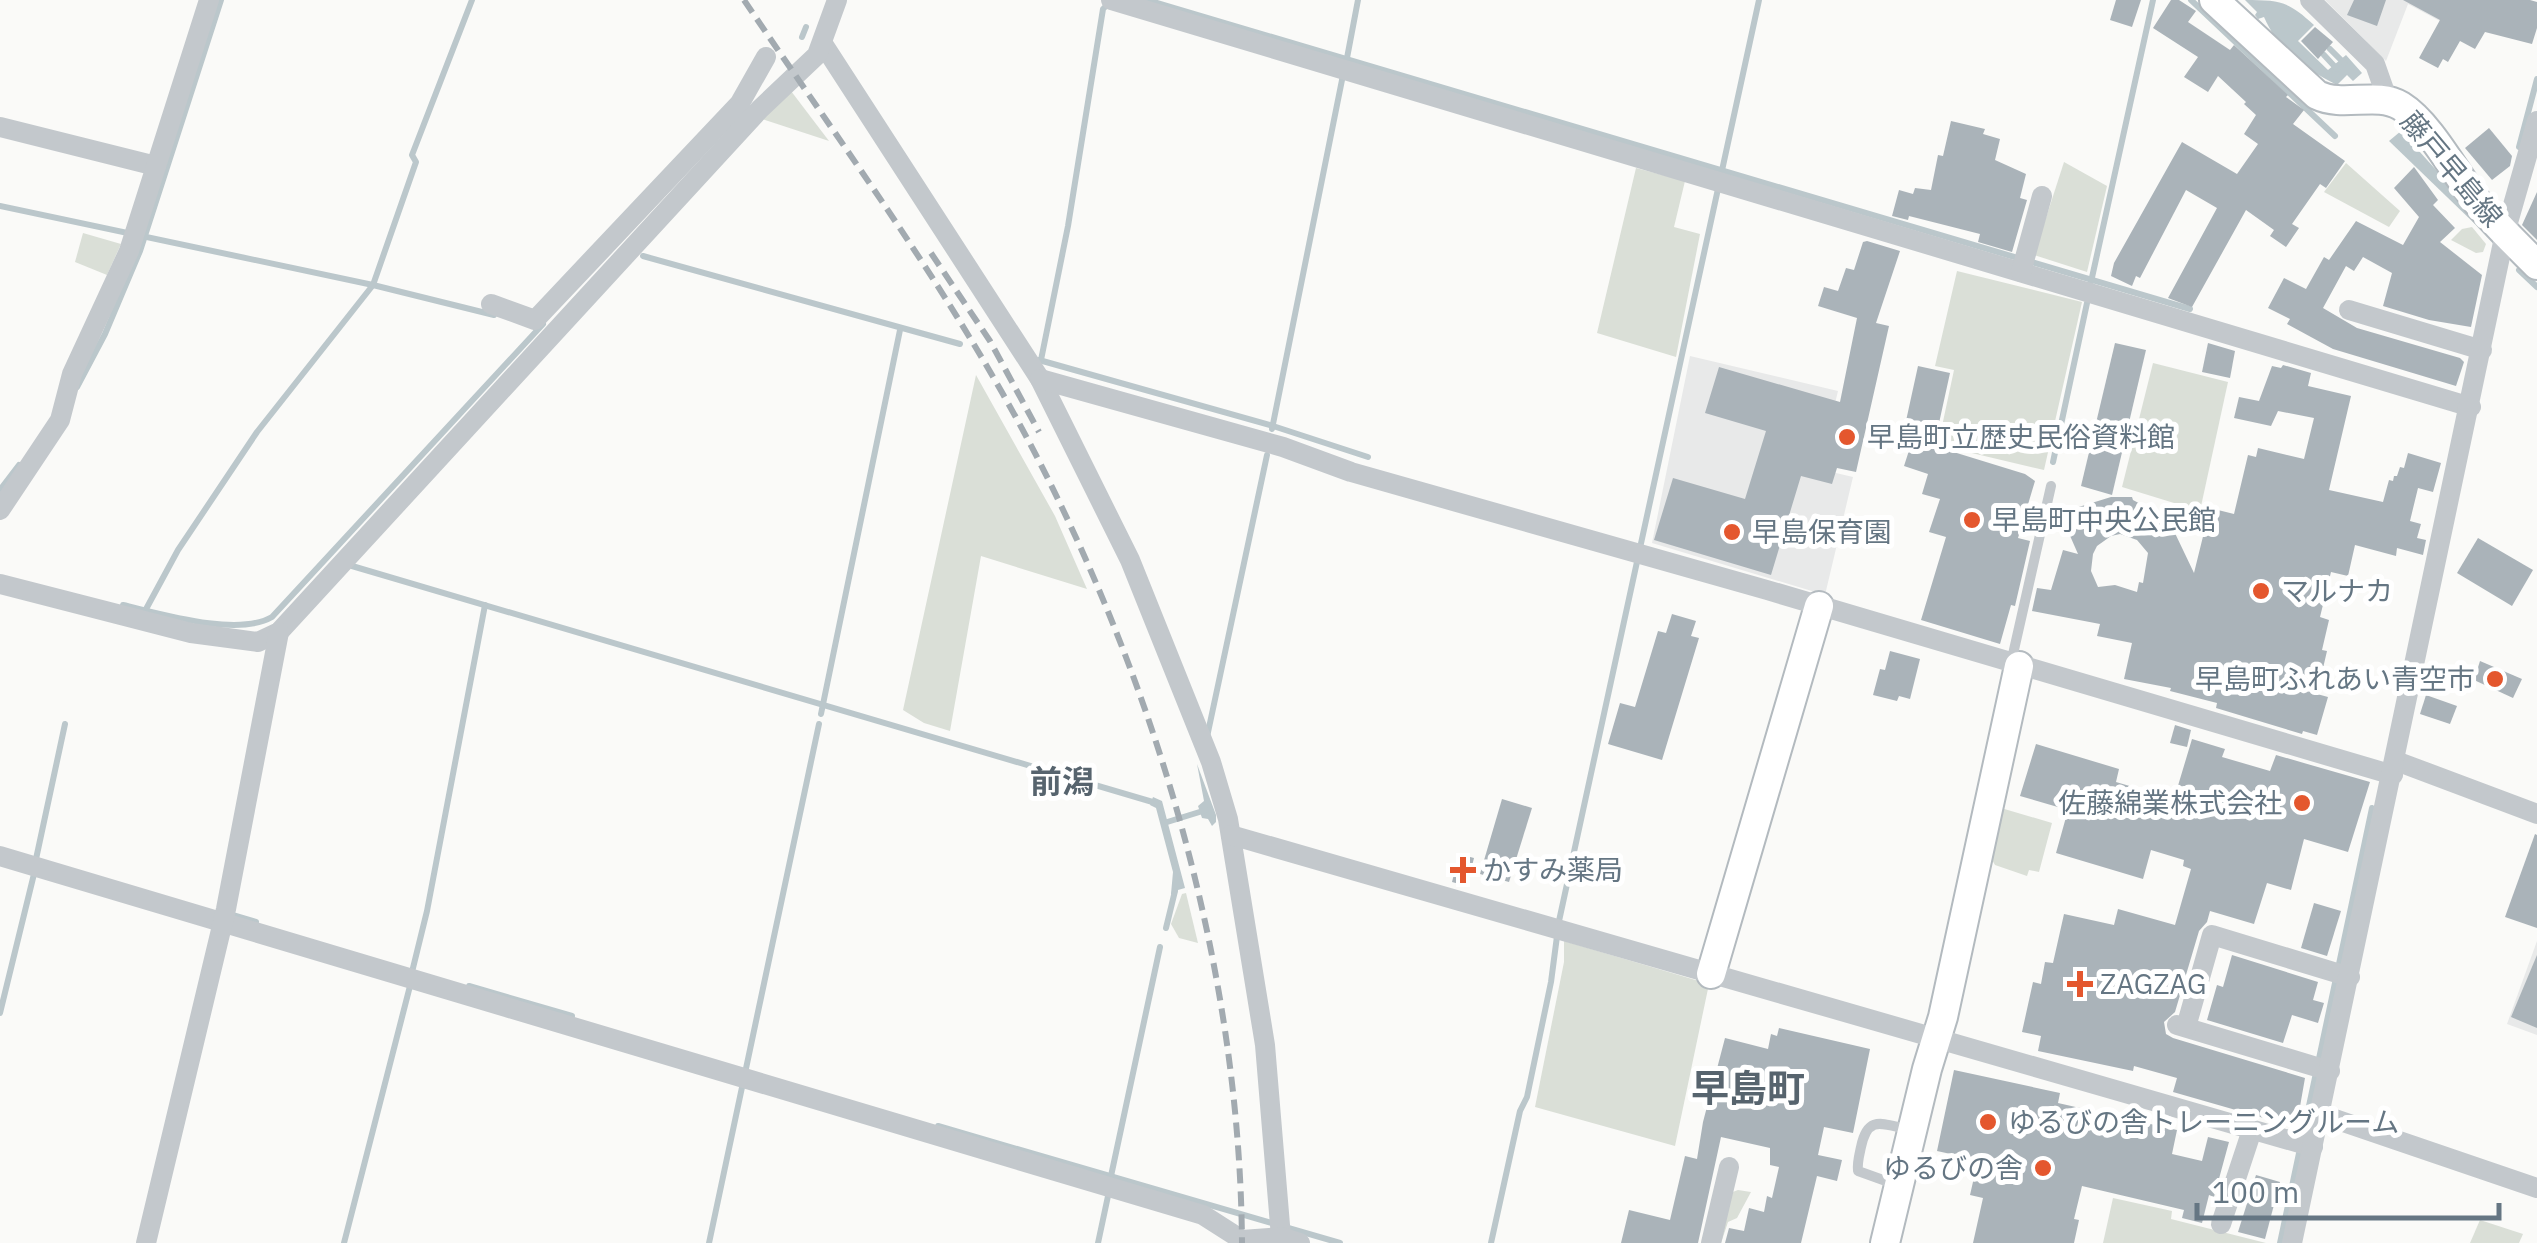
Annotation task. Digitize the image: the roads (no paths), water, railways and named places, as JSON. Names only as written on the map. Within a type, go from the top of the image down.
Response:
[{"type":"street","points":[[0,510],[55,430],[72,374],[134,234],[209,0]]},
{"type":"street","points":[[0,584],[192,633],[258,642],[279,632],[593,273],[747,109],[817,54],[837,0]]},
{"type":"street","name":"藤戸早島線","points":[[2214,0],[2317,96],[2336,102],[2388,101],[2412,115],[2476,200],[2537,265]]},
{"type":"street","points":[[2310,0],[2375,64],[2388,101]]},
{"type":"street","points":[[1116,2],[1720,182],[2024,263],[2471,408]]},
{"type":"street","points":[[0,856],[224,916],[743,1079],[1203,1215],[1242,1240],[1286,1231],[1266,1044],[1229,827],[1200,735],[1130,560],[1040,380],[823,44]]},
{"type":"street","points":[[747,109],[766,57]]},
{"type":"street","points":[[2292,1243],[2306,1145],[2320,1114],[2322,1068],[2342,974],[2394,768],[2505,233],[2537,121]]},
{"type":"street","points":[[0,128],[156,166]]},
{"type":"street","points":[[2024,263],[2042,196]]},
{"type":"street","points":[[491,304],[548,322]]},
{"type":"street","points":[[2348,310],[2482,350]]},
{"type":"street","points":[[1040,380],[1283,447],[1351,472],[2015,665],[2394,768],[2537,814]]},
{"type":"street","points":[[1711,974],[1819,606]]},
{"type":"street","points":[[146,1243],[224,916],[279,632]]},
{"type":"street","points":[[1885,1243],[1936,1040],[2015,665]]},
{"type":"street","points":[[1229,827],[1557,931],[2306,1145]]},
{"type":"street","points":[[2322,1068],[2180,1026],[2212,935],[2342,974]]},
{"type":"street","points":[[2320,1114],[2537,1188]]},
{"type":"street","points":[[2221,1224],[2252,1130]]},
{"type":"street","points":[[1711,1243],[1729,1167]]},
{"type":"lane","points":[[2015,665],[2051,486]]},
{"type":"lane","points":[[1898,1185],[1858,1171],[1863,1135],[1877,1123],[1912,1130]]},
{"type":"waterway","points":[[77,387],[105,334],[140,251],[221,0]]},
{"type":"waterway","points":[[145,611],[178,550],[257,432],[373,285],[416,162],[412,155],[472,0]]},
{"type":"waterway","points":[[1147,0],[2190,309]]},
{"type":"waterway","points":[[1347,58],[1358,0]]},
{"type":"waterway","points":[[1491,1243],[1520,1111],[1527,1097],[1551,982],[1559,921],[1759,0]]},
{"type":"waterway","points":[[2091,282],[2153,0]]},
{"type":"waterway","points":[[2191,0],[2335,136]]},
{"type":"waterway","points":[[1041,360],[1068,226],[1103,9],[1107,5]]},
{"type":"waterway","points":[[802,37],[806,27]]},
{"type":"waterway","points":[[2330,49],[2344,63]]},
{"type":"waterway","points":[[2324,55],[2337,69]]},
{"type":"waterway","points":[[1272,429],[1343,75]]},
{"type":"waterway","points":[[2519,147],[2537,79]]},
{"type":"waterway","points":[[0,206],[373,285],[494,315]]},
{"type":"waterway","points":[[643,256],[960,344]]},
{"type":"waterway","points":[[2519,270],[2537,287]]},
{"type":"waterway","points":[[2053,462],[2087,303]]},
{"type":"waterway","points":[[123,605],[220,624],[257,623],[272,617],[543,324]]},
{"type":"waterway","points":[[821,714],[900,330]]},
{"type":"waterway","points":[[1039,360],[1368,457]]},
{"type":"waterway","points":[[1207,737],[1267,455]]},
{"type":"waterway","points":[[0,490],[19,465]]},
{"type":"waterway","points":[[352,566],[1156,803]]},
{"type":"waterway","points":[[412,972],[485,605]]},
{"type":"waterway","points":[[36,859],[65,724]]},
{"type":"waterway","points":[[709,1243],[819,724]]},
{"type":"waterway","points":[[2280,1243],[2372,808]]},
{"type":"waterway","points":[[1164,823],[1206,810]]},
{"type":"waterway","points":[[0,1013],[34,874]]},
{"type":"waterway","points":[[1166,928],[1175,891]]},
{"type":"waterway","points":[[229,914],[256,922]]},
{"type":"waterway","points":[[1111,1176],[1160,947]]},
{"type":"waterway","points":[[344,1243],[410,986]]},
{"type":"waterway","points":[[469,986],[572,1016]]},
{"type":"waterway","points":[[938,1126],[1340,1243]]},
{"type":"waterway","points":[[1098,1243],[1108,1196]]},
{"type":"railway","points":[[744,0],[898,225],[1006,399],[1082,550],[1121,644],[1156,741],[1209,939],[1238,1142],[1242,1243]]},
{"type":"railway","points":[[931,253],[990,341],[1039,432]]},
{"type":"place","name":"早島町立歴史民俗資料館","points":[[1847,437]]},
{"type":"place","name":"早島町中央公民館","points":[[1972,520]]},
{"type":"place","name":"早島保育園","points":[[1732,532]]},
{"type":"place","name":"マルナカ","points":[[2261,591]]},
{"type":"place","name":"早島町ふれあい青空市","points":[[2495,679]]},
{"type":"place","name":"佐藤綿業株式会社","points":[[2302,803]]},
{"type":"place","name":"かすみ薬局","points":[[1463,870]]},
{"type":"place","name":"ZAGZAG","points":[[2080,984]]},
{"type":"place","name":"ゆるびの舎トレーニングルーム","points":[[1988,1122]]},
{"type":"place","name":"ゆるびの舎","points":[[2043,1168]]},
{"type":"district","name":"前潟","points":[[1062,782]]},
{"type":"district","name":"早島町","points":[[1748,1089]]}]
